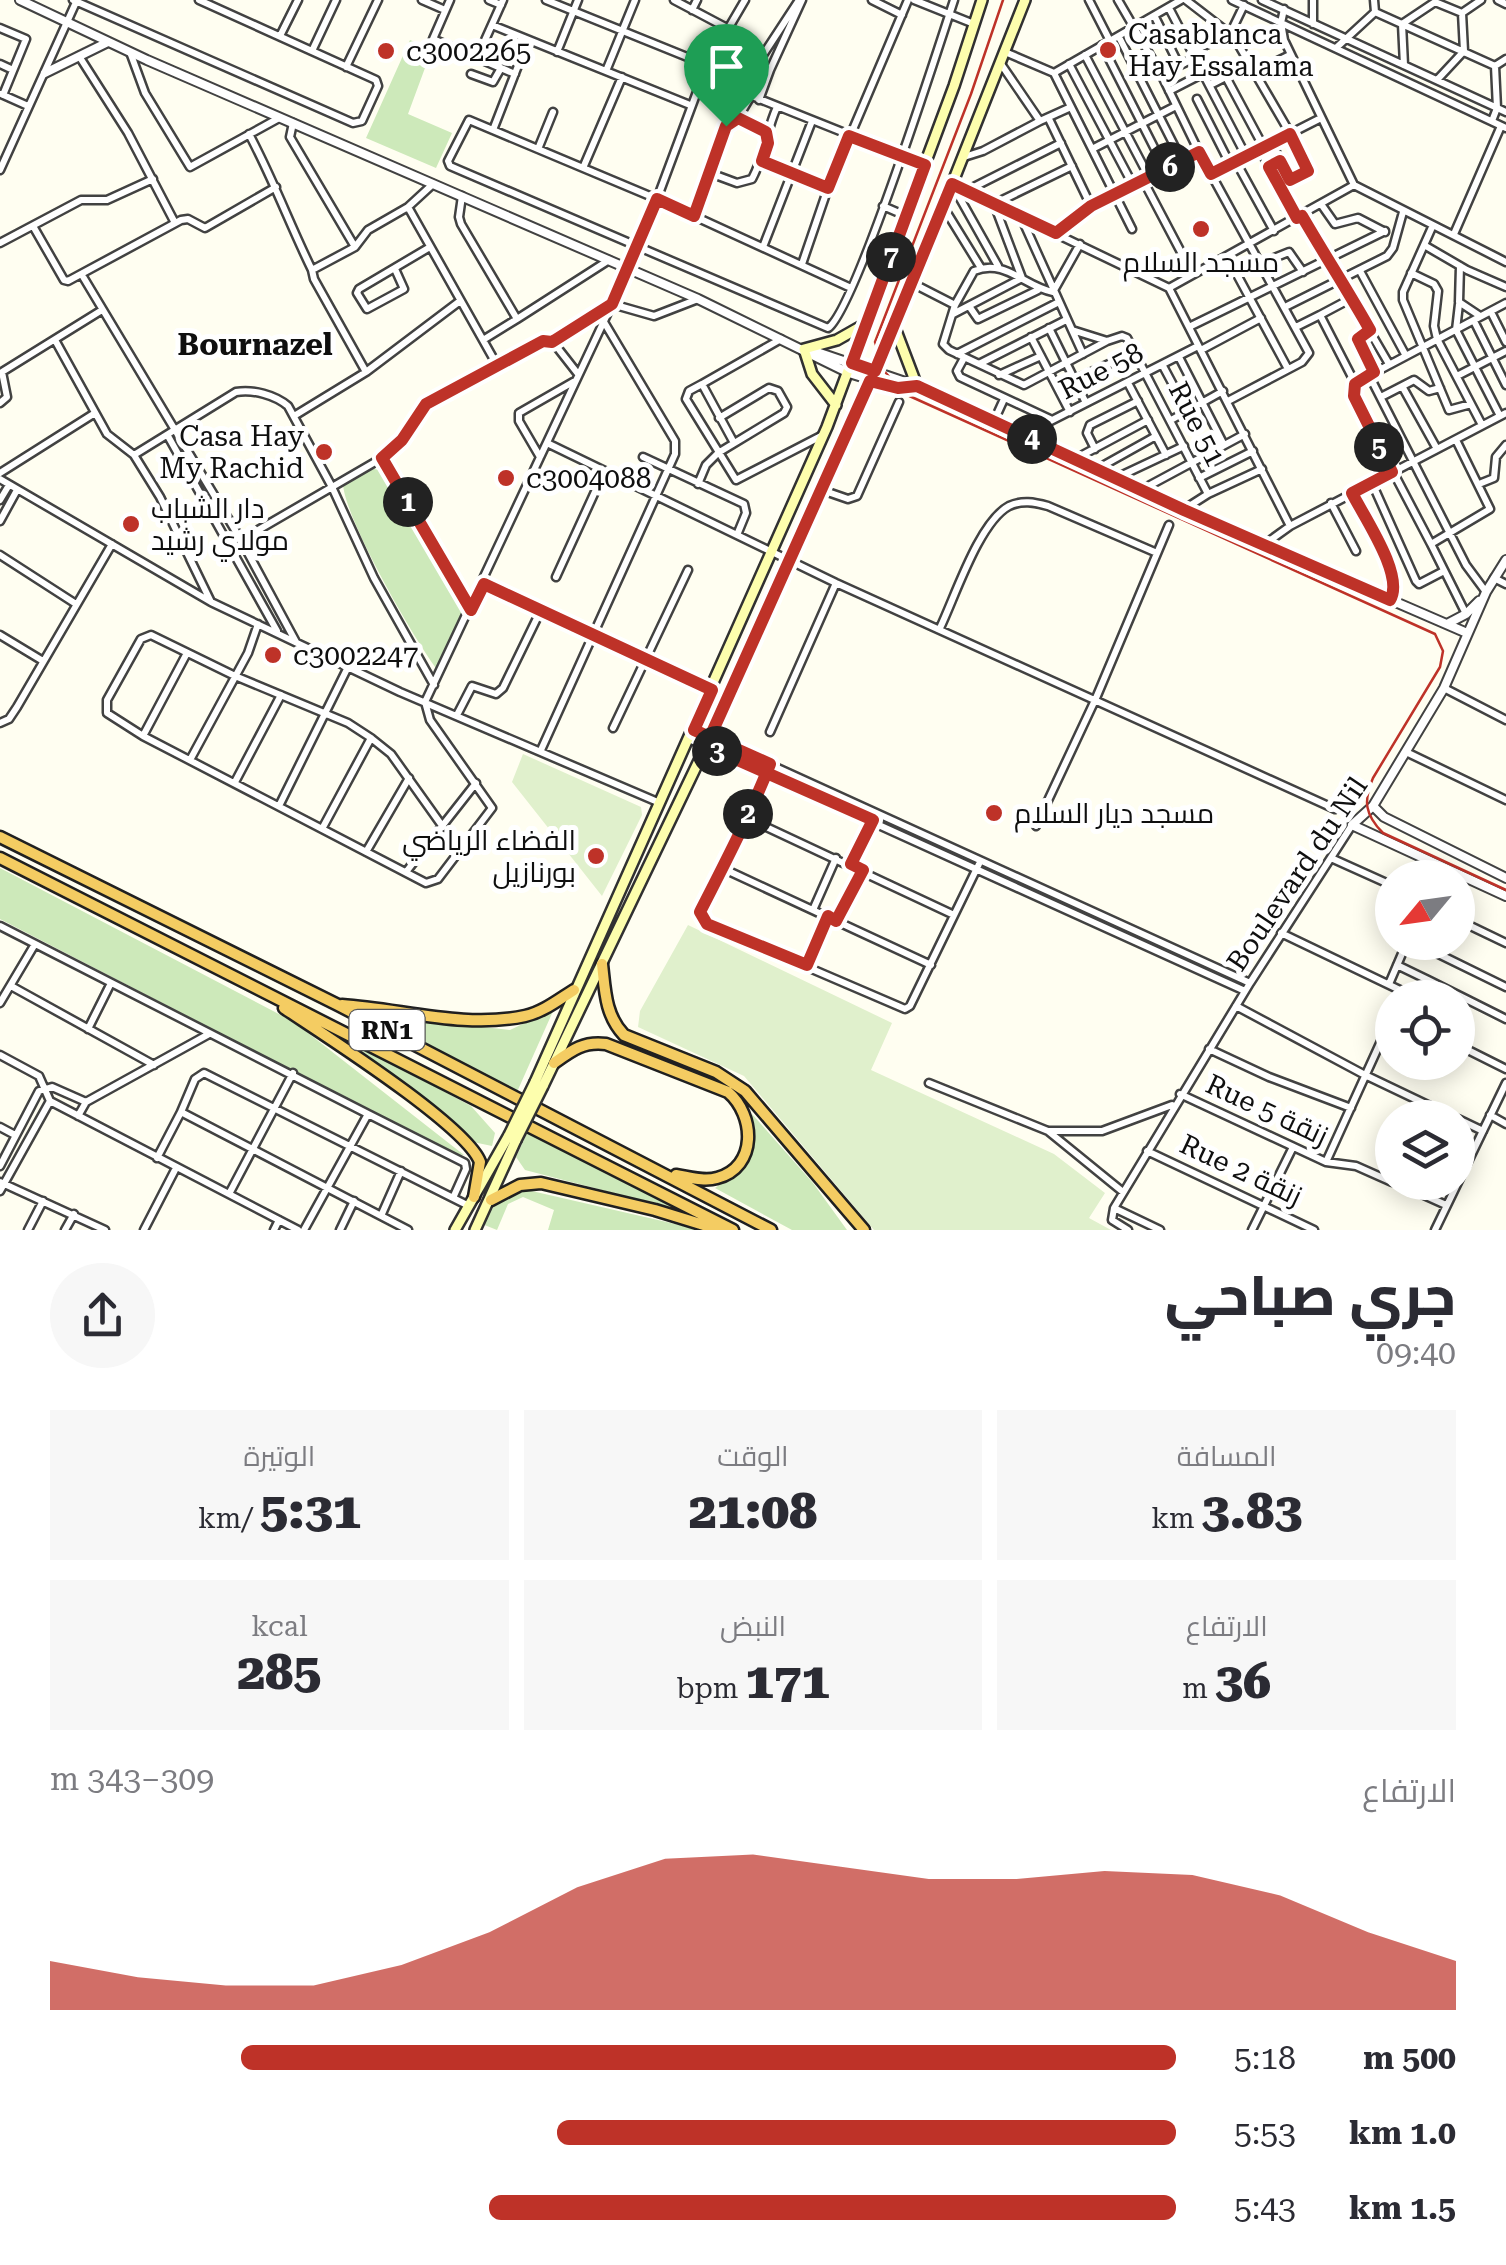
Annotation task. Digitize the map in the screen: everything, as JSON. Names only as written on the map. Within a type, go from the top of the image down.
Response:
[{"type":"highway","name":"RN1","points":[[0,837],[338,1005],[771,1230]]},
{"type":"highway","name":"RN1","points":[[0,858],[733,1230]]},
{"type":"highway","points":[[602,964],[608,1012],[615,1026],[624,1035],[730,1078],[752,1098],[864,1230]]},
{"type":"highway","points":[[242,980],[360,1059],[468,1141],[480,1162],[472,1202]]},
{"type":"highway","points":[[338,1005],[494,1020],[543,1010],[574,990]]},
{"type":"highway","points":[[554,1063],[579,1046],[591,1042],[606,1044],[728,1092],[740,1102],[747,1117],[748,1149],[732,1171],[710,1180],[665,1174]]},
{"type":"highway","points":[[491,1200],[520,1185],[541,1182],[720,1230]]},
{"type":"main road","points":[[479,1229],[574,990],[824,434],[982,0]]},
{"type":"main road","points":[[539,1084],[554,1063],[708,741],[895,328],[1025,0]]},
{"type":"main road","points":[[836,404],[812,374],[804,349],[837,340],[867,323]]},
{"type":"main road","points":[[895,328],[917,386]]},
{"type":"main road","points":[[455,1230],[513,1138]]},
{"type":"street","points":[[20,0],[804,349],[873,376],[917,386],[1184,510],[1467,633]]},
{"type":"street","points":[[280,36],[298,0]]},
{"type":"street","points":[[312,51],[336,0]]},
{"type":"street","points":[[346,66],[378,0]]},
{"type":"street","points":[[422,0],[445,10]]},
{"type":"street","points":[[450,0],[433,39],[514,74]]},
{"type":"street","points":[[477,58],[502,2],[488,0]]},
{"type":"street","points":[[546,0],[707,65]]},
{"type":"street","points":[[556,52],[578,0]]},
{"type":"street","points":[[606,71],[635,0]]},
{"type":"street","points":[[674,0],[727,28]]},
{"type":"street","points":[[692,10],[698,0]]},
{"type":"street","points":[[443,827],[392,754],[371,738],[348,724],[151,636],[143,636],[110,692],[107,713],[144,736],[426,883],[438,879],[492,808],[430,720],[426,702],[612,304],[657,199],[702,76],[745,0]]},
{"type":"street","points":[[758,62],[801,0]]},
{"type":"street","points":[[694,216],[726,126],[755,98],[801,0]]},
{"type":"street","points":[[872,0],[902,14]]},
{"type":"street","points":[[802,264],[849,136],[911,0],[974,24]]},
{"type":"street","points":[[850,288],[657,199],[467,120],[448,164],[824,328],[836,323],[883,206],[954,0]]},
{"type":"street","points":[[1089,0],[1182,161]]},
{"type":"street","points":[[1118,0],[1309,353],[1306,359],[1228,401]]},
{"type":"street","points":[[1054,73],[1183,0],[1230,34],[1308,164],[1308,171],[1288,178],[1272,142]]},
{"type":"street","points":[[1232,0],[1504,127],[1454,234]]},
{"type":"street","points":[[1262,0],[1506,112]]},
{"type":"street","points":[[1313,0],[1314,24]]},
{"type":"street","points":[[1374,0],[1375,12]]},
{"type":"street","points":[[1462,13],[1481,0]]},
{"type":"street","points":[[1498,0],[1506,4]]},
{"type":"street","points":[[0,170],[75,1],[358,124],[379,82],[202,1]]},
{"type":"street","points":[[1402,24],[1435,1],[1462,13]]},
{"type":"street","points":[[1161,74],[1230,34],[1244,6]]},
{"type":"street","points":[[1169,8],[1245,154]]},
{"type":"street","points":[[1284,9],[1281,23],[1290,54],[1354,185],[1506,262]]},
{"type":"street","points":[[1375,12],[1495,66]]},
{"type":"street","points":[[1336,48],[1375,12]]},
{"type":"street","points":[[1436,80],[1464,51],[1462,13]]},
{"type":"street","points":[[1155,16],[1180,66]]},
{"type":"street","points":[[1402,24],[1404,65]]},
{"type":"street","points":[[492,25],[691,105]]},
{"type":"street","points":[[0,28],[26,39],[2,94],[28,106]]},
{"type":"street","points":[[721,39],[770,70]]},
{"type":"street","points":[[493,130],[528,40]]},
{"type":"street","points":[[1110,41],[1142,124],[1165,169]]},
{"type":"street","points":[[45,73],[108,42]]},
{"type":"street","points":[[130,52],[144,92],[186,165],[194,167],[279,118]]},
{"type":"street","points":[[1005,52],[1054,73],[1132,230]]},
{"type":"street","points":[[1210,85],[1290,54]]},
{"type":"street","points":[[1085,55],[1128,131],[1146,179],[1192,273]]},
{"type":"street","points":[[80,56],[175,223]]},
{"type":"street","points":[[1495,66],[1506,59]]},
{"type":"street","points":[[0,64],[13,70]]},
{"type":"street","points":[[1001,64],[1060,143],[1091,206]]},
{"type":"street","points":[[1069,64],[1133,185]]},
{"type":"street","points":[[1492,121],[1497,108],[1495,66]]},
{"type":"street","points":[[471,74],[493,82],[501,68]]},
{"type":"street","points":[[1170,91],[1204,74]]},
{"type":"street","points":[[702,76],[925,165]]},
{"type":"street","points":[[1226,77],[1269,167],[1342,278],[1389,364]]},
{"type":"street","points":[[583,168],[622,78]]},
{"type":"street","points":[[1197,99],[1274,231]]},
{"type":"street","points":[[1092,149],[1176,106]]},
{"type":"street","points":[[710,173],[738,183],[752,179],[762,161],[768,143],[766,132],[778,107]]},
{"type":"street","points":[[964,157],[1071,108]]},
{"type":"street","points":[[538,149],[553,112]]},
{"type":"street","points":[[738,118],[766,132]]},
{"type":"street","points":[[1211,174],[1321,118]]},
{"type":"street","points":[[763,247],[812,121]]},
{"type":"street","points":[[292,123],[290,137],[355,246]]},
{"type":"street","points":[[249,134],[314,279],[366,372]]},
{"type":"street","points":[[966,191],[1060,143]]},
{"type":"street","points":[[1056,233],[1091,206],[1199,152]]},
{"type":"street","points":[[762,161],[828,188]]},
{"type":"street","points":[[1269,167],[1280,161]]},
{"type":"street","points":[[994,204],[1072,166]]},
{"type":"street","points":[[0,244],[81,200],[107,200],[153,179]]},
{"type":"street","points":[[312,270],[355,246],[368,230],[408,207],[434,183]]},
{"type":"street","points":[[952,184],[1169,288],[1290,526]]},
{"type":"street","points":[[952,184],[999,267]]},
{"type":"street","points":[[1169,288],[1354,185]]},
{"type":"street","points":[[33,226],[64,280],[82,275],[175,223],[188,219],[205,228],[276,187]]},
{"type":"street","points":[[462,195],[461,224],[517,319]]},
{"type":"street","points":[[994,204],[1022,278]]},
{"type":"street","points":[[1321,204],[1335,224],[1358,218],[1394,236]]},
{"type":"street","points":[[883,206],[906,216]]},
{"type":"street","points":[[408,207],[497,365]]},
{"type":"street","points":[[943,207],[980,268]]},
{"type":"street","points":[[1285,307],[1387,256],[1403,212]]},
{"type":"street","points":[[1022,217],[1082,354]]},
{"type":"street","points":[[1433,225],[1403,300],[1451,411],[1471,404]]},
{"type":"street","points":[[1190,327],[1384,232]]},
{"type":"street","points":[[1053,292],[1080,244]]},
{"type":"street","points":[[1355,384],[1504,304],[1506,287],[1424,244]]},
{"type":"street","points":[[395,269],[404,288],[366,309],[358,291],[430,247]]},
{"type":"street","points":[[1260,264],[1290,252],[1303,272]]},
{"type":"street","points":[[1227,256],[1288,369]]},
{"type":"street","points":[[483,340],[610,260]]},
{"type":"street","points":[[1265,544],[1290,526],[1503,415],[1456,330],[1461,265]]},
{"type":"street","points":[[1053,292],[1038,290],[999,267],[980,268],[970,275],[943,344],[1018,384],[1029,384],[1107,341],[1124,336],[1136,352],[1074,380]]},
{"type":"street","points":[[1360,271],[1406,356]]},
{"type":"street","points":[[1412,273],[1438,290],[1434,326],[1437,339],[1482,426]]},
{"type":"street","points":[[82,275],[241,540],[297,643]]},
{"type":"street","points":[[952,314],[1022,278]]},
{"type":"street","points":[[912,283],[956,305]]},
{"type":"street","points":[[969,306],[975,317],[982,318],[1038,290]]},
{"type":"street","points":[[1296,327],[1352,298]]},
{"type":"street","points":[[241,540],[382,458],[402,440],[426,404],[543,341],[552,342],[612,304],[654,316],[698,299]]},
{"type":"street","points":[[294,416],[366,372],[460,301]]},
{"type":"street","points":[[1054,420],[1004,400],[960,377],[957,371],[961,356],[1058,302]]},
{"type":"street","points":[[1460,304],[1477,319],[1506,385]]},
{"type":"street","points":[[0,402],[7,397],[2,372],[102,310]]},
{"type":"street","points":[[1490,312],[1506,342]]},
{"type":"street","points":[[1320,315],[1355,384],[1358,404],[1466,614]]},
{"type":"street","name":"Rue 58","points":[[1023,435],[1261,318]]},
{"type":"street","points":[[978,364],[1066,320]]},
{"type":"street","points":[[541,750],[675,454],[676,441],[604,321]]},
{"type":"street","points":[[1049,328],[1086,404]]},
{"type":"street","points":[[1072,330],[1107,341]]},
{"type":"street","points":[[1370,330],[1358,339],[1382,397],[1412,463],[1466,564],[1486,592],[1466,614],[1447,624]]},
{"type":"street","points":[[1031,337],[1070,412]]},
{"type":"street","points":[[783,338],[689,391],[686,399],[732,478],[741,480],[824,434]]},
{"type":"street","points":[[55,340],[112,440],[134,455],[160,498],[211,602]]},
{"type":"street","points":[[552,342],[576,378]]},
{"type":"street","name":"Rue 51","points":[[1136,352],[1208,494]]},
{"type":"street","points":[[1457,376],[1506,352]]},
{"type":"street","points":[[999,375],[1041,356]]},
{"type":"street","points":[[1179,357],[1224,445]]},
{"type":"street","points":[[1163,366],[1187,412]]},
{"type":"street","points":[[541,458],[518,414],[576,378]]},
{"type":"street","points":[[1382,397],[1416,380],[1428,391],[1440,388]]},
{"type":"street","points":[[1128,383],[1166,454]]},
{"type":"street","points":[[702,384],[734,442]]},
{"type":"street","points":[[1402,386],[1437,449]]},
{"type":"street","points":[[698,484],[706,465],[718,453],[784,413],[786,407],[778,391],[769,388],[718,418]]},
{"type":"street","points":[[134,455],[236,392],[246,390],[282,401],[294,416],[374,578],[435,686]]},
{"type":"street","points":[[1170,420],[1222,392]]},
{"type":"street","points":[[994,421],[1004,400]]},
{"type":"street","points":[[822,490],[848,499],[857,496],[899,402]]},
{"type":"street","points":[[1094,449],[1087,433],[1090,425],[1138,402]]},
{"type":"street","points":[[95,414],[0,476],[211,602],[426,702],[660,803]]},
{"type":"street","points":[[1075,459],[1148,420]]},
{"type":"street","points":[[1141,490],[1245,434]]},
{"type":"street","points":[[168,436],[278,634]]},
{"type":"street","points":[[1097,469],[1156,436]]},
{"type":"street","points":[[1431,544],[1486,514],[1490,506],[1456,440]]},
{"type":"street","points":[[547,443],[788,560],[1335,809]]},
{"type":"street","points":[[1479,484],[1494,478],[1496,457],[1506,445]]},
{"type":"street","points":[[1116,478],[1184,446]]},
{"type":"street","points":[[1199,478],[1253,451]]},
{"type":"street","points":[[643,457],[744,504],[746,513],[737,535]]},
{"type":"street","points":[[382,458],[471,610]]},
{"type":"street","points":[[1184,510],[1262,469]]},
{"type":"street","points":[[556,577],[604,472]]},
{"type":"street","points":[[1372,483],[1416,581],[1419,584],[1444,571]]},
{"type":"street","points":[[0,500],[13,487]]},
{"type":"street","points":[[0,521],[13,487]]},
{"type":"street","points":[[1352,493],[1392,574],[1396,589],[1390,600]]},
{"type":"street","points":[[940,628],[985,531],[1012,504],[1032,502],[1048,506],[1157,553]]},
{"type":"street","points":[[1331,504],[1356,551]]},
{"type":"street","points":[[1036,826],[1096,698],[1169,524]]},
{"type":"street","points":[[0,723],[9,719],[112,544]]},
{"type":"street","points":[[0,555],[76,604]]},
{"type":"street","name":"Boulevard du Nil","points":[[1114,1208],[1180,1094],[1282,933],[1352,825],[1374,806],[1444,688],[1486,592],[1506,560]]},
{"type":"street","points":[[613,728],[688,570]]},
{"type":"street","points":[[1494,578],[1506,584]]},
{"type":"street","points":[[770,732],[836,582]]},
{"type":"street","points":[[484,584],[712,690]]},
{"type":"street","points":[[457,715],[472,686],[496,694],[504,688],[540,612]]},
{"type":"street","points":[[190,760],[248,652],[258,624]]},
{"type":"street","points":[[0,636],[43,661]]},
{"type":"street","points":[[144,736],[187,654]]},
{"type":"street","points":[[280,806],[349,666]]},
{"type":"street","points":[[1444,688],[1506,720]]},
{"type":"street","points":[[235,782],[281,695]]},
{"type":"street","points":[[692,734],[770,764],[1245,991]]},
{"type":"street","points":[[322,829],[371,738]]},
{"type":"street","points":[[708,741],[767,773],[1250,983]]},
{"type":"street","points":[[1406,752],[1506,800]]},
{"type":"street","points":[[770,764],[700,912],[703,921],[905,1010],[979,863]]},
{"type":"street","points":[[366,852],[409,778]]},
{"type":"street","points":[[406,872],[476,782]]},
{"type":"street","points":[[1374,806],[1393,821],[1506,878]]},
{"type":"street","points":[[747,818],[954,915]]},
{"type":"street","points":[[851,864],[873,820]]},
{"type":"street","points":[[1352,825],[1430,860]]},
{"type":"street","points":[[813,910],[836,858]]},
{"type":"street","points":[[1331,858],[1375,878]]},
{"type":"street","points":[[722,868],[931,964]]},
{"type":"street","points":[[836,921],[863,870]]},
{"type":"street","points":[[1475,881],[1506,896]]},
{"type":"street","points":[[807,965],[828,916]]},
{"type":"street","points":[[0,926],[465,1163],[466,1169],[452,1198]]},
{"type":"street","points":[[1475,928],[1506,943]]},
{"type":"street","points":[[1282,933],[1380,980]]},
{"type":"street","points":[[0,1003],[34,944]]},
{"type":"street","points":[[1390,980],[1400,960]]},
{"type":"street","points":[[1449,960],[1506,986]]},
{"type":"street","points":[[1397,965],[1428,980]]},
{"type":"street","points":[[88,1029],[111,983]]},
{"type":"street","points":[[11,986],[154,1065]]},
{"type":"street","points":[[1475,1003],[1506,1018]]},
{"type":"street","points":[[1236,1006],[1418,1100]]},
{"type":"street","points":[[78,1116],[86,1102],[210,1033]]},
{"type":"street","points":[[1210,1050],[1350,1108]]},
{"type":"street","points":[[1475,1054],[1506,1069]]},
{"type":"street","points":[[0,1055],[33,1072],[45,1087],[48,1104],[1,1185],[105,1230]]},
{"type":"street","points":[[1326,1162],[1375,1057]]},
{"type":"street","points":[[157,1158],[195,1080],[204,1074],[452,1198],[472,1202]]},
{"type":"street","points":[[230,1194],[293,1074]]},
{"type":"street","points":[[929,1083],[1048,1131],[1123,1192]]},
{"type":"street","points":[[1435,1230],[1506,1083]]},
{"type":"street","points":[[45,1087],[86,1102]]},
{"type":"street","points":[[0,1166],[35,1098],[45,1087]]},
{"type":"street","name":"Rue 5 زنقة","points":[[1180,1094],[1326,1162],[1356,1166],[1375,1174]]},
{"type":"street","points":[[35,1098],[301,1230],[368,1114]]},
{"type":"street","points":[[1048,1131],[1102,1130],[1175,1104]]},
{"type":"street","points":[[181,1112],[408,1230]]},
{"type":"street","points":[[1490,1115],[1506,1124]]},
{"type":"street","points":[[0,1127],[16,1135]]},
{"type":"street","points":[[1475,1127],[1483,1131]]},
{"type":"street","points":[[1252,1230],[1293,1147]]},
{"type":"street","name":"Rue 2 زنقة","points":[[1148,1151],[1314,1230]]},
{"type":"street","points":[[148,1229],[176,1168]]},
{"type":"street","points":[[381,1216],[401,1172]]},
{"type":"street","name":"Rue 5 زنقة","points":[[1435,1200],[1446,1205]]},
{"type":"street","points":[[28,1230],[43,1201]]},
{"type":"street","points":[[340,1230],[354,1201]]},
{"type":"street","points":[[1128,1230],[1112,1220],[1114,1208],[1160,1230]]},
{"type":"street","points":[[65,1230],[74,1214]]},
{"type":"street","points":[[274,1230],[279,1220]]},
{"type":"green space","points":[[410,40],[432,49],[408,114],[452,133],[436,168],[366,138]]},
{"type":"green space","points":[[369,468],[385,471],[464,610],[437,669],[381,577],[346,498],[343,482]]},
{"type":"green space","name":"الفضاء الرياضي بورنازيل","points":[[523,754],[641,807],[642,815],[602,896],[512,782]]},
{"type":"green space","points":[[0,868],[294,1022],[464,1155],[453,1154],[0,919]]},
{"type":"green space","points":[[688,925],[892,1023],[871,1070],[1054,1154],[1105,1193],[1089,1218],[1111,1230],[874,1230],[744,1076],[638,1027],[640,1011]]},
{"type":"green space","points":[[554,1009],[517,1092],[376,1019],[377,1015],[510,1030]]},
{"type":"green space","points":[[333,1032],[471,1106],[495,1133],[492,1146],[473,1142]]},
{"type":"green space","points":[[752,1114],[813,1183],[847,1230],[792,1230],[715,1188],[749,1158]]},
{"type":"green space","points":[[528,1131],[679,1210],[525,1170],[516,1157]]},
{"type":"green space","points":[[523,1189],[695,1230],[548,1230],[554,1210],[523,1197],[508,1204],[497,1230],[482,1224],[499,1202]]},
{"type":"tram line","points":[[1003,0],[875,342],[884,371],[905,394],[1435,634],[1443,651],[1440,667],[1373,778],[1368,807],[1372,820],[1383,833],[1506,890]]},
{"type":"place","name":"Casablanca Hay Essalama","points":[[1108,50]]},
{"type":"place","name":"c3002265","points":[[386,51]]},
{"type":"place","name":"مسجد السلام","points":[[1201,229]]},
{"type":"place","name":"Casa Hay My Rachid","points":[[324,452]]},
{"type":"place","name":"c3004088","points":[[506,478]]},
{"type":"place","name":"دار الشباب مولاي رشيد","points":[[131,524]]},
{"type":"place","name":"c3002247","points":[[273,655]]},
{"type":"place","name":"مسجد ديار السلام","points":[[994,813]]},
{"type":"place","name":"الفضاء الرياضي بورنازيل","points":[[596,856]]},
{"type":"district","name":"Bournazel","points":[[255,344]]},
{"type":"route","points":[[726,126],[694,216],[657,199],[612,304],[552,342],[543,341],[426,404],[402,440],[382,458],[471,610],[484,584],[712,690],[694,730],[710,737],[770,764],[767,773],[747,818],[700,912],[700,917],[707,924],[807,965],[828,916],[836,921],[863,870],[851,864],[873,820],[767,773],[706,746],[710,737],[736,680],[788,560],[870,381],[898,388],[917,386],[1390,600],[1395,582],[1352,493],[1392,472],[1354,396],[1355,384],[1374,372],[1358,339],[1370,330],[1336,268],[1327,260],[1302,216],[1297,218],[1269,167],[1280,161],[1290,180],[1308,171],[1308,164],[1290,134],[1211,174],[1199,152],[1091,206],[1056,233],[952,184],[875,371],[852,363],[925,165],[849,136],[828,188],[762,161],[768,143],[766,132],[738,118],[726,126]]}]
